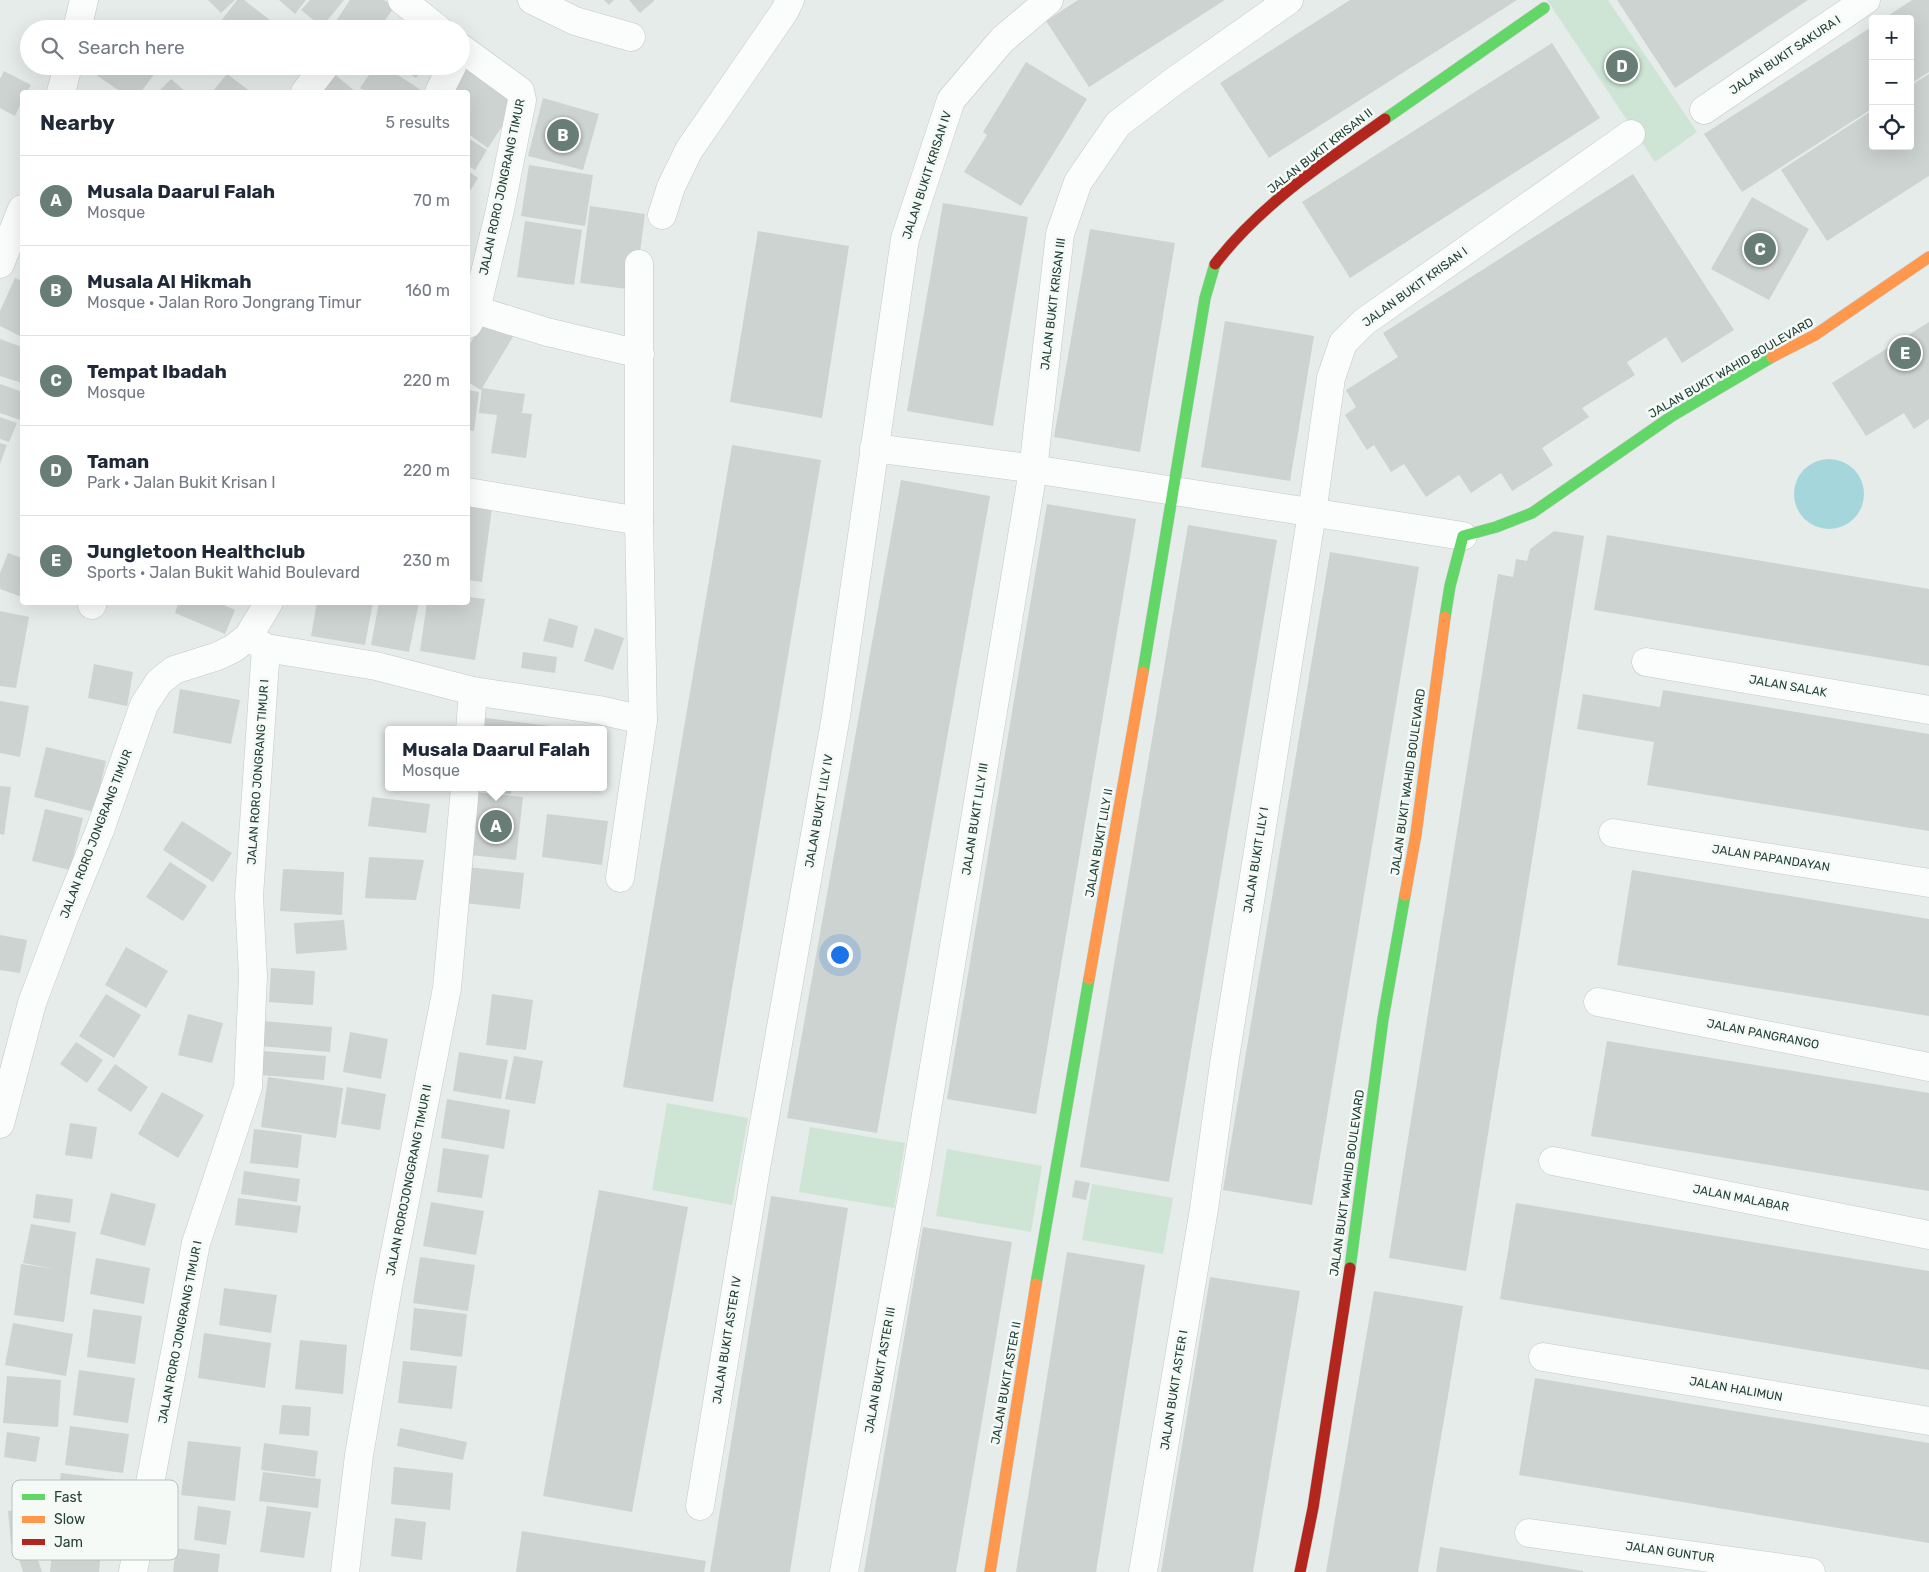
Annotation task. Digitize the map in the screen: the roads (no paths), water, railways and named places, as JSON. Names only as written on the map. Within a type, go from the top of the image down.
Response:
[{"type":"street","points":[[79,20],[84,0]]},
{"type":"street","points":[[402,0],[427,20]]},
{"type":"street","points":[[532,0],[575,22],[631,37]]},
{"type":"street","points":[[662,215],[671,187],[689,150],[784,12],[790,0]]},
{"type":"street","name":"JALAN BUKIT KRISAN IV","points":[[874,448],[905,239],[951,100],[1002,40],[1049,0]]},
{"type":"street","name":"JALAN BUKIT KRISAN III","points":[[1033,470],[1060,234],[1078,182],[1118,124],[1173,82],[1289,0]]},
{"type":"street","name":"JALAN BUKIT SAKURA I","points":[[1704,110],[1866,0]]},
{"type":"street","name":"JALAN BUKIT KRISAN II","points":[[1173,491],[1204,298],[1214,265],[1233,240],[1300,180],[1418,94],[1544,8]]},
{"type":"street","name":"JALAN RORO JONGRANG TIMUR","points":[[470,55],[520,91],[522,100],[500,210],[472,317]]},
{"type":"street","points":[[62,90],[66,75]]},
{"type":"street","points":[[306,90],[317,75]]},
{"type":"street","points":[[440,90],[448,75]]},
{"type":"street","name":"JALAN BUKIT KRISAN I","points":[[1312,513],[1331,378],[1343,343],[1364,322],[1631,134]]},
{"type":"street","points":[[0,264],[20,214]]},
{"type":"street","name":"JALAN BUKIT WAHID BOULEVARD","points":[[1300,1572],[1313,1508],[1355,1238],[1383,1019],[1416,834],[1439,653],[1450,586],[1463,536],[1496,527],[1532,513],[1672,416],[1773,356],[1815,335],[1929,257]]},
{"type":"street","points":[[620,878],[643,720],[639,521],[639,264]]},
{"type":"street","points":[[472,317],[640,354]]},
{"type":"street","points":[[874,448],[1033,470],[1463,536]]},
{"type":"street","name":"JALAN BUKIT LILY IV","points":[[755,1174],[836,716],[874,448]]},
{"type":"street","name":"JALAN BUKIT LILY III","points":[[917,1169],[1033,470]]},
{"type":"street","name":"JALAN BUKIT LILY II","points":[[1051,1199],[1173,491]]},
{"type":"street","points":[[470,492],[639,521]]},
{"type":"street","name":"JALAN BUKIT LILY I","points":[[1204,1209],[1224,1064],[1312,513]]},
{"type":"street","name":"JALAN RORO JONGRANG TIMUR","points":[[0,1124],[32,1004],[100,830],[144,705],[160,682],[174,670],[218,656],[234,648],[257,642],[268,605]]},
{"type":"street","points":[[257,642],[376,666],[473,691],[599,710],[643,720]]},
{"type":"street","name":"JALAN RORO JONGRANG TIMUR I","points":[[151,1480],[196,1243],[248,1087],[253,976],[249,896],[257,642]]},
{"type":"street","name":"JALAN SALAK","points":[[1646,662],[1929,710]]},
{"type":"street","points":[[470,726],[473,691]]},
{"type":"street","name":"JALAN ROROJONGGRANG TIMUR II","points":[[345,1572],[359,1456],[388,1287],[447,988],[465,791]]},
{"type":"street","name":"JALAN PAPANDAYAN","points":[[1613,833],[1929,883]]},
{"type":"street","name":"JALAN PANGRANGO","points":[[1598,1002],[1929,1067]]},
{"type":"street","name":"JALAN MALABAR","points":[[1553,1161],[1929,1235]]},
{"type":"street","name":"JALAN BUKIT ASTER III","points":[[844,1572],[917,1169]]},
{"type":"street","name":"JALAN BUKIT ASTER IV","points":[[700,1506],[755,1174]]},
{"type":"street","name":"JALAN BUKIT ASTER II","points":[[990,1572],[1051,1199]]},
{"type":"street","name":"JALAN BUKIT ASTER I","points":[[1143,1572],[1204,1209]]},
{"type":"street","name":"JALAN HALIMUN","points":[[1543,1356],[1929,1421]]},
{"type":"street","name":"JALAN GUNTUR","points":[[1528,1532],[1811,1572]]},
{"type":"water","points":[[1829,459],[1848,465],[1858,475],[1864,494],[1858,513],[1848,523],[1829,529],[1810,523],[1800,513],[1794,494],[1800,475],[1810,465]]},
{"type":"place","name":"Taman","points":[[1622,66]]},
{"type":"place","name":"Musala Al Hikmah","points":[[563,135]]},
{"type":"place","name":"Tempat Ibadah","points":[[1760,249]]},
{"type":"place","name":"Jungletoon Healthclub","points":[[1905,353]]},
{"type":"place","name":"Musala Daarul Falah","points":[[496,826]]}]
